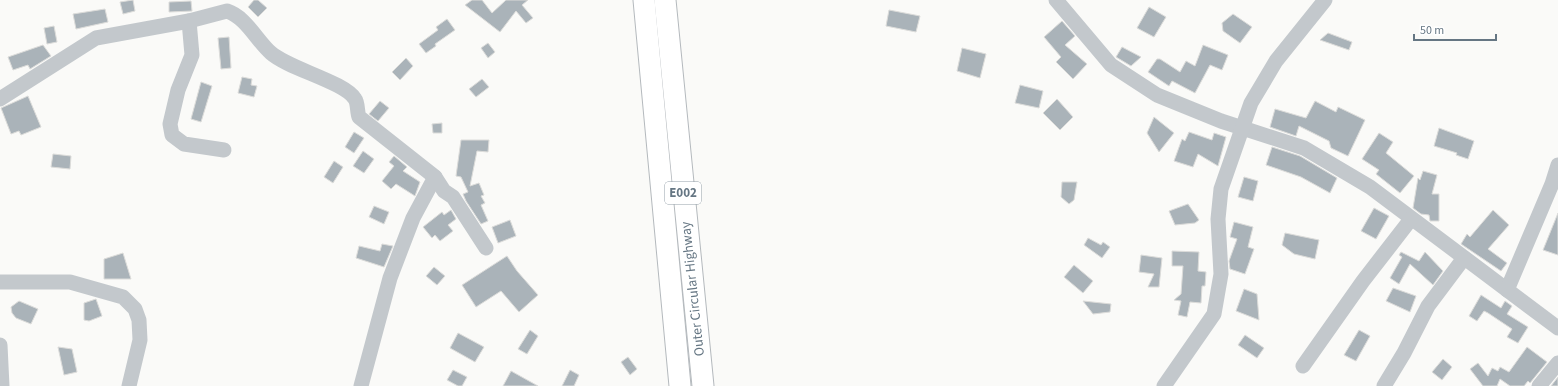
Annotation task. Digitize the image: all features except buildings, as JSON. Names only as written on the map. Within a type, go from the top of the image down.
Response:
[{"type":"highway","name":"Outer Circular Highway","points":[[644,0],[680,386]]},
{"type":"highway","name":"Outer Circular Highway","points":[[665,0],[703,386]]},
{"type":"street","points":[[1056,0],[1111,65],[1157,95],[1221,121],[1304,148],[1370,187],[1558,328]]},
{"type":"street","points":[[1164,386],[1214,314],[1221,274],[1218,219],[1221,189],[1251,104],[1267,74],[1325,0]]},
{"type":"street","points":[[0,99],[96,38],[189,21],[222,11],[232,12],[263,46],[277,57],[346,90],[356,100],[359,117],[435,177],[444,191],[453,197],[486,248]]},
{"type":"street","points":[[189,21],[192,55],[178,90],[170,124],[172,134],[184,144],[224,150]]},
{"type":"street","points":[[1507,290],[1552,184],[1558,165]]},
{"type":"street","points":[[361,386],[390,278],[412,218],[435,177]]},
{"type":"street","points":[[1303,366],[1377,262],[1411,219]]},
{"type":"street","points":[[1384,386],[1404,354],[1428,306],[1464,258]]},
{"type":"street","points":[[0,282],[70,282],[123,297],[135,309],[140,340],[129,386]]},
{"type":"street","points":[[0,345],[2,386]]},
{"type":"street","points":[[1539,386],[1558,363]]}]
